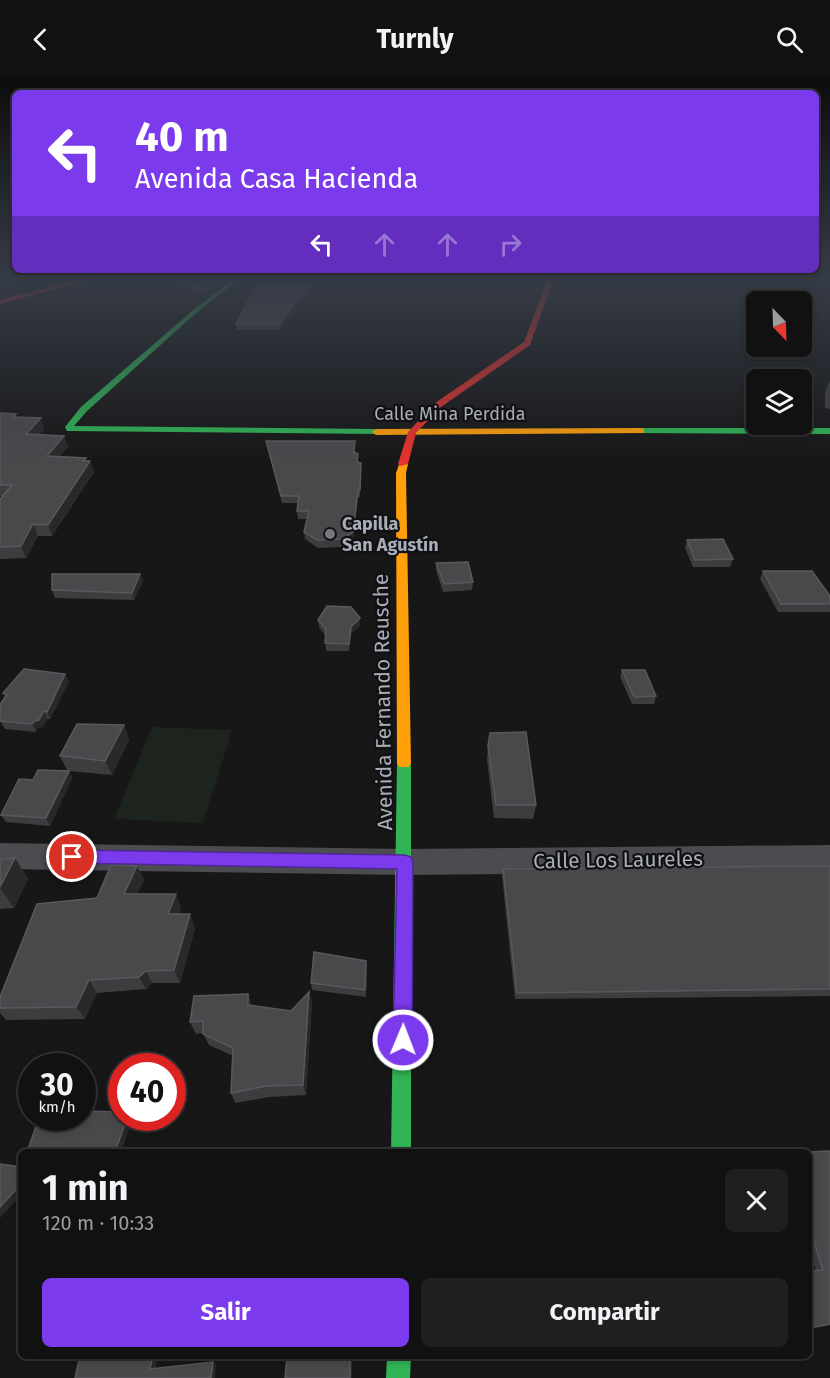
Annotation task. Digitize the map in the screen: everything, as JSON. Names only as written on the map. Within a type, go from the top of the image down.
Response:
[{"type":"street","name":"Calle Mina Perdida","points":[[164,339],[84,409],[69,427],[70,429],[412,432],[830,430]]},
{"type":"street","name":"Avenida Fernando Reusche","points":[[401,1149],[405,862],[401,473],[412,432],[438,405],[527,343],[529,339]]},
{"type":"street","name":"Calle Los Laureles","points":[[0,855],[405,862],[830,858]]},
{"type":"street","points":[[398,1378],[399,1359]]},
{"type":"shaded area","points":[[152,727],[232,730],[203,823],[114,819]]},
{"type":"building","points":[[0,413],[16,414],[13,417],[41,418],[26,434],[64,436],[47,456],[86,458],[83,461],[90,461],[48,525],[33,524],[21,546],[0,547],[0,499],[12,485],[0,485]]},
{"type":"building","points":[[266,441],[355,441],[354,452],[358,454],[357,462],[361,463],[360,490],[358,490],[353,532],[342,539],[317,540],[304,532],[309,511],[297,511],[299,496],[281,496]]},
{"type":"building","points":[[723,539],[733,559],[695,560],[687,540]]},
{"type":"building","points":[[468,562],[473,582],[444,584],[436,563]]},
{"type":"building","points":[[763,571],[812,571],[830,596],[830,604],[781,604]]},
{"type":"building","points":[[52,574],[140,574],[132,593],[52,590]]},
{"type":"building","points":[[327,606],[351,607],[360,618],[351,627],[349,644],[325,643],[326,629],[318,620]]},
{"type":"building","points":[[24,669],[65,674],[47,712],[44,711],[39,720],[32,724],[0,721],[0,705],[7,694],[3,693]]},
{"type":"building","points":[[622,670],[645,670],[656,696],[634,697]]},
{"type":"building","points":[[77,724],[124,725],[105,761],[60,756]]},
{"type":"building","points":[[526,732],[536,805],[496,805],[488,746],[490,733]]},
{"type":"building","points":[[38,770],[69,771],[46,818],[1,815],[19,779],[33,780]]},
{"type":"building","points":[[15,858],[0,887],[0,859]]},
{"type":"building","points":[[111,865],[137,866],[124,894],[176,894],[168,914],[190,914],[174,970],[146,971],[139,977],[89,980],[76,1007],[0,1008],[0,997],[37,904],[97,898]]},
{"type":"building","points":[[830,866],[830,989],[517,993],[503,869]]},
{"type":"building","points":[[314,952],[366,961],[365,990],[311,983]]},
{"type":"building","points":[[309,992],[303,1085],[266,1086],[231,1093],[233,1048],[203,1034],[203,1021],[190,1022],[194,996],[248,994],[248,1005],[291,1011]]},
{"type":"building","points":[[96,1111],[108,1112],[108,1131],[122,1131],[116,1149],[28,1149],[34,1131],[96,1131]]},
{"type":"building","points":[[830,1151],[830,1324],[812,1327],[812,1271],[823,1270],[812,1236],[812,1152]]},
{"type":"building","points":[[0,1164],[18,1167],[18,1187],[0,1207]]},
{"type":"building","points":[[79,1359],[152,1359],[150,1369],[213,1362],[211,1378],[75,1378]]},
{"type":"building","points":[[287,1359],[350,1359],[350,1378],[285,1378]]},
{"type":"traffic: fast","points":[[164,339],[84,409],[69,427],[70,429],[376,432]]},
{"type":"traffic: fast","points":[[641,431],[830,431]]},
{"type":"traffic: fast","points":[[401,1149],[404,763]]},
{"type":"traffic: fast","points":[[398,1378],[399,1359]]},
{"type":"traffic: slow","points":[[376,432],[641,431]]},
{"type":"traffic: slow","points":[[403,464],[401,473],[404,763]]},
{"type":"traffic: jam","points":[[403,464],[412,432],[438,405],[527,343],[529,339]]},
{"type":"place","name":"Capilla San Agustín","points":[[330,534]]},
{"type":"route","points":[[72,857],[405,862],[403,1040]]}]
